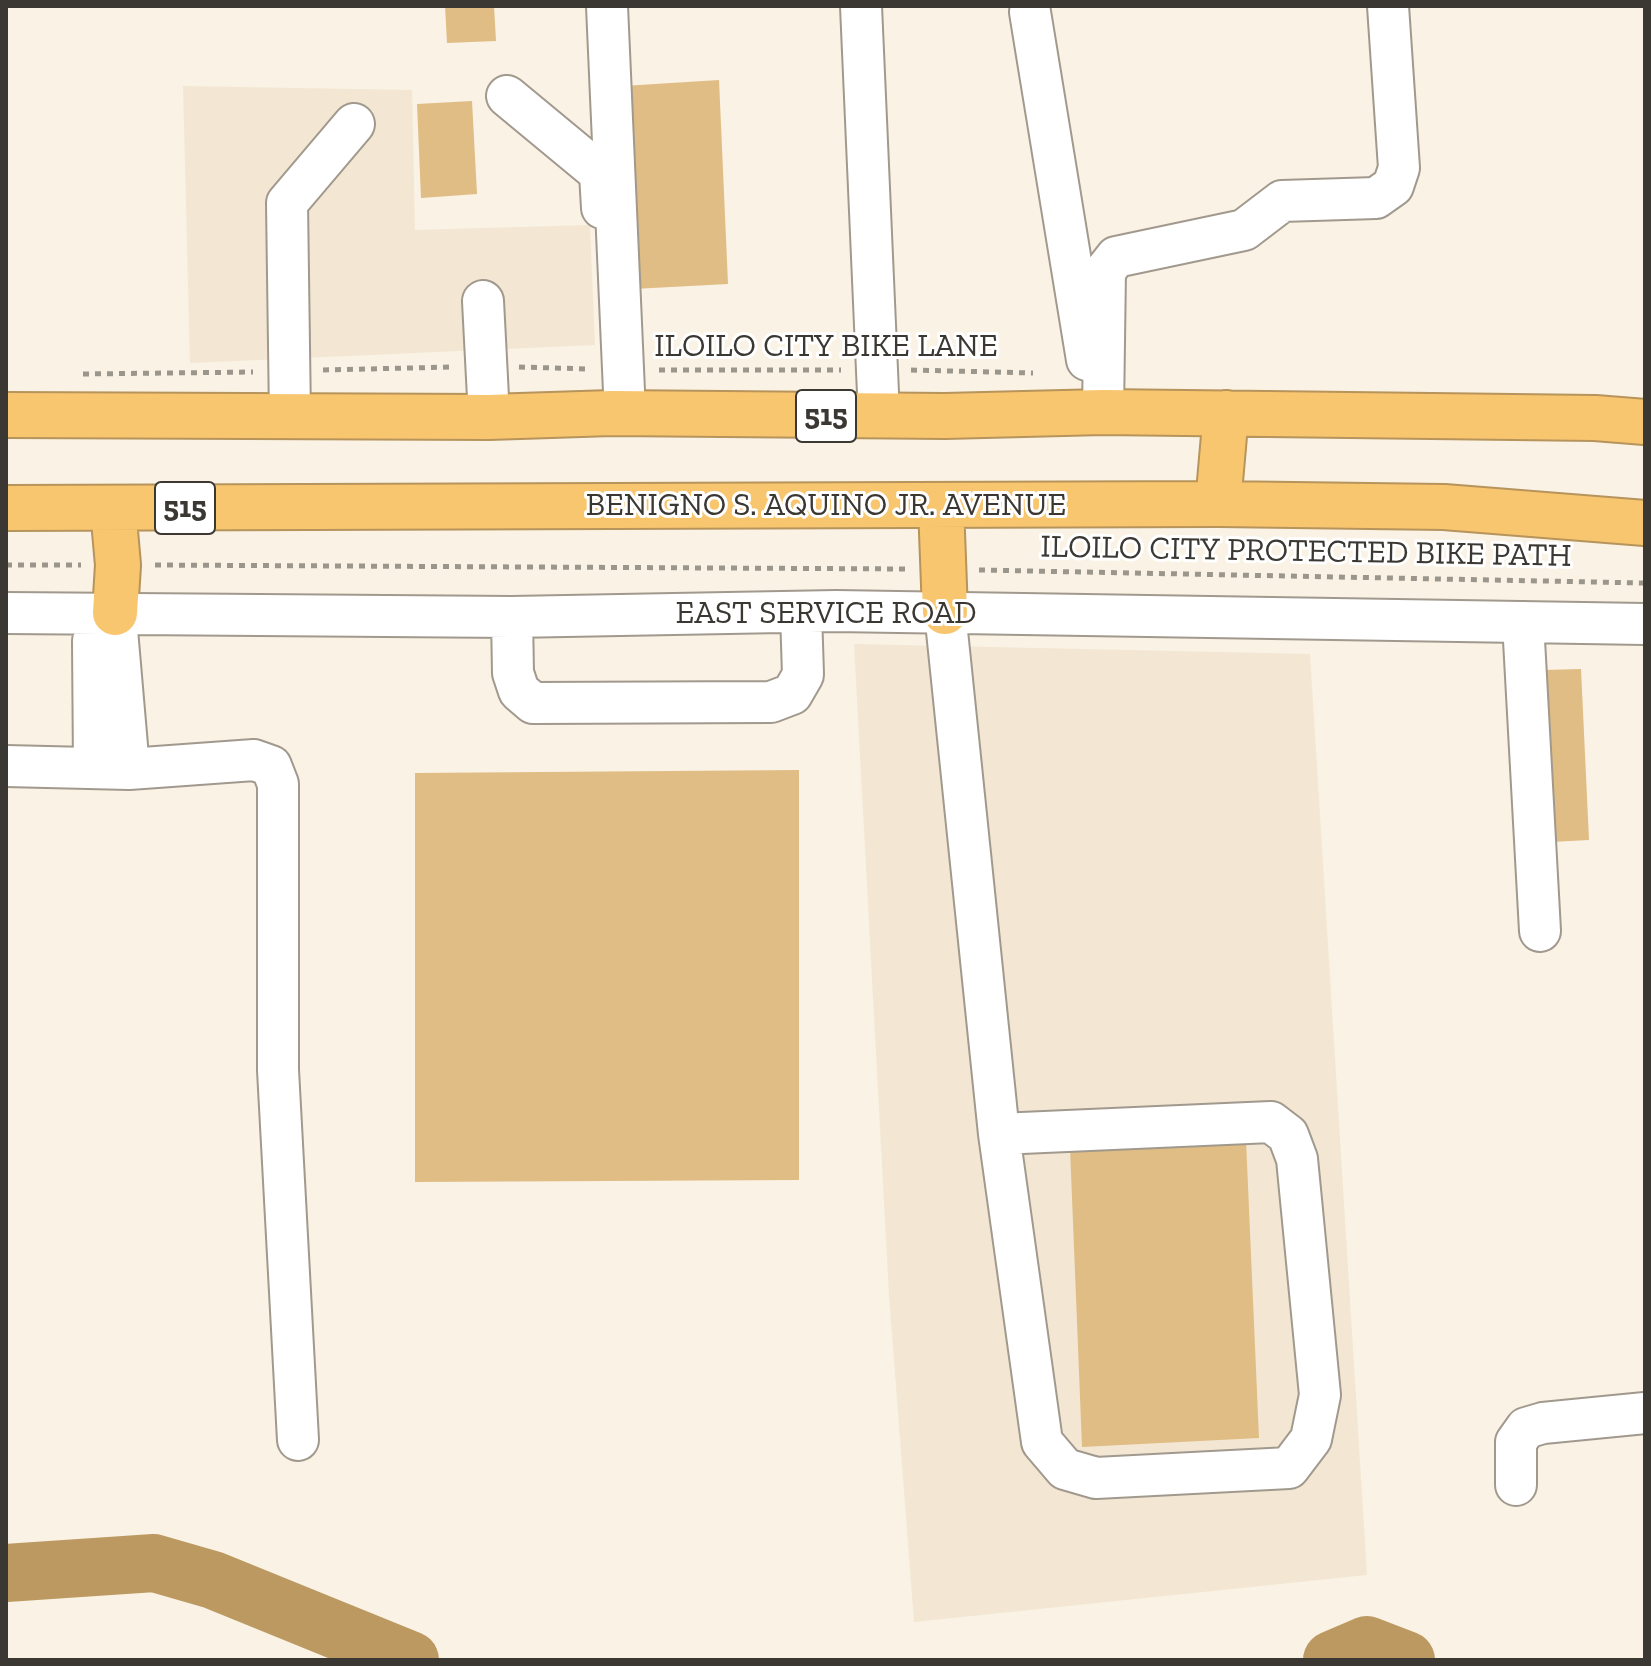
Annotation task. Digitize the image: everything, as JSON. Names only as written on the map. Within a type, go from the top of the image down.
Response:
[{"type":"highway","name":"515","points":[[6,415],[489,417],[619,413],[879,416],[1095,399],[1226,413],[1595,418],[1645,422]]},
{"type":"highway","points":[[1218,504],[1226,413]]},
{"type":"highway","name":"BENIGNO S. AQUINO JR. AVENUE","points":[[6,508],[1218,504],[1444,507],[1645,523]]},
{"type":"highway","points":[[941,506],[945,612]]},
{"type":"highway","points":[[113,509],[118,565],[115,613]]},
{"type":"street","points":[[607,6],[619,413]]},
{"type":"street","points":[[861,6],[879,416]]},
{"type":"street","points":[[1095,399],[1105,271],[1116,257],[1244,230],[1282,201],[1376,198],[1393,186],[1399,168],[1388,6]]},
{"type":"street","points":[[1030,12],[1095,399]]},
{"type":"street","points":[[507,96],[600,173],[617,370]]},
{"type":"street","points":[[290,417],[287,203],[354,124]]},
{"type":"street","points":[[483,301],[489,417]]},
{"type":"street","points":[[512,617],[513,673],[519,691],[533,703],[771,702],[792,694],[803,675],[801,612]]},
{"type":"street","points":[[945,612],[999,1134],[1042,1442],[1065,1469],[1096,1478],[1289,1468],[1311,1439],[1320,1395],[1297,1159],[1288,1135],[1271,1122],[999,1134]]},
{"type":"street","name":"EAST SERVICE ROAD","points":[[6,613],[512,617],[945,612],[1645,624]]},
{"type":"street","points":[[112,768],[115,613]]},
{"type":"street","points":[[1523,622],[1540,931]]},
{"type":"street","points":[[6,766],[112,768],[254,760],[271,766],[278,784],[278,1070],[298,1440]]},
{"type":"street","points":[[1516,1485],[1516,1442],[1526,1428],[1543,1423],[1645,1413]]},
{"type":"path","name":"ILOILO CITY BIKE LANE","points":[[70,374],[486,366],[617,370],[878,370],[1095,399]]},
{"type":"path","name":"ILOILO CITY PROTECTED BIKE PATH","points":[[6,565],[1148,571],[1645,583]]},
{"type":"shaded area","points":[[183,86],[412,90],[415,230],[590,225],[595,345],[190,363]]},
{"type":"shaded area","points":[[854,644],[1310,654],[1367,1575],[914,1622],[889,1295]]},
{"type":"building","points":[[445,6],[494,6],[496,41],[447,43]]},
{"type":"building","points":[[719,80],[728,284],[633,289],[623,86]]},
{"type":"building","points":[[472,101],[477,194],[421,198],[417,104]]},
{"type":"building","points":[[1581,669],[1589,840],[1551,842],[1544,670]]},
{"type":"building","points":[[799,770],[799,1180],[415,1182],[415,773]]},
{"type":"building","points":[[1246,1140],[1259,1438],[1082,1447],[1070,1148]]},
{"type":"waterway","points":[[6,1573],[154,1563],[213,1580],[410,1660]]},
{"type":"waterway","points":[[1332,1660],[1367,1645],[1406,1660]]}]
